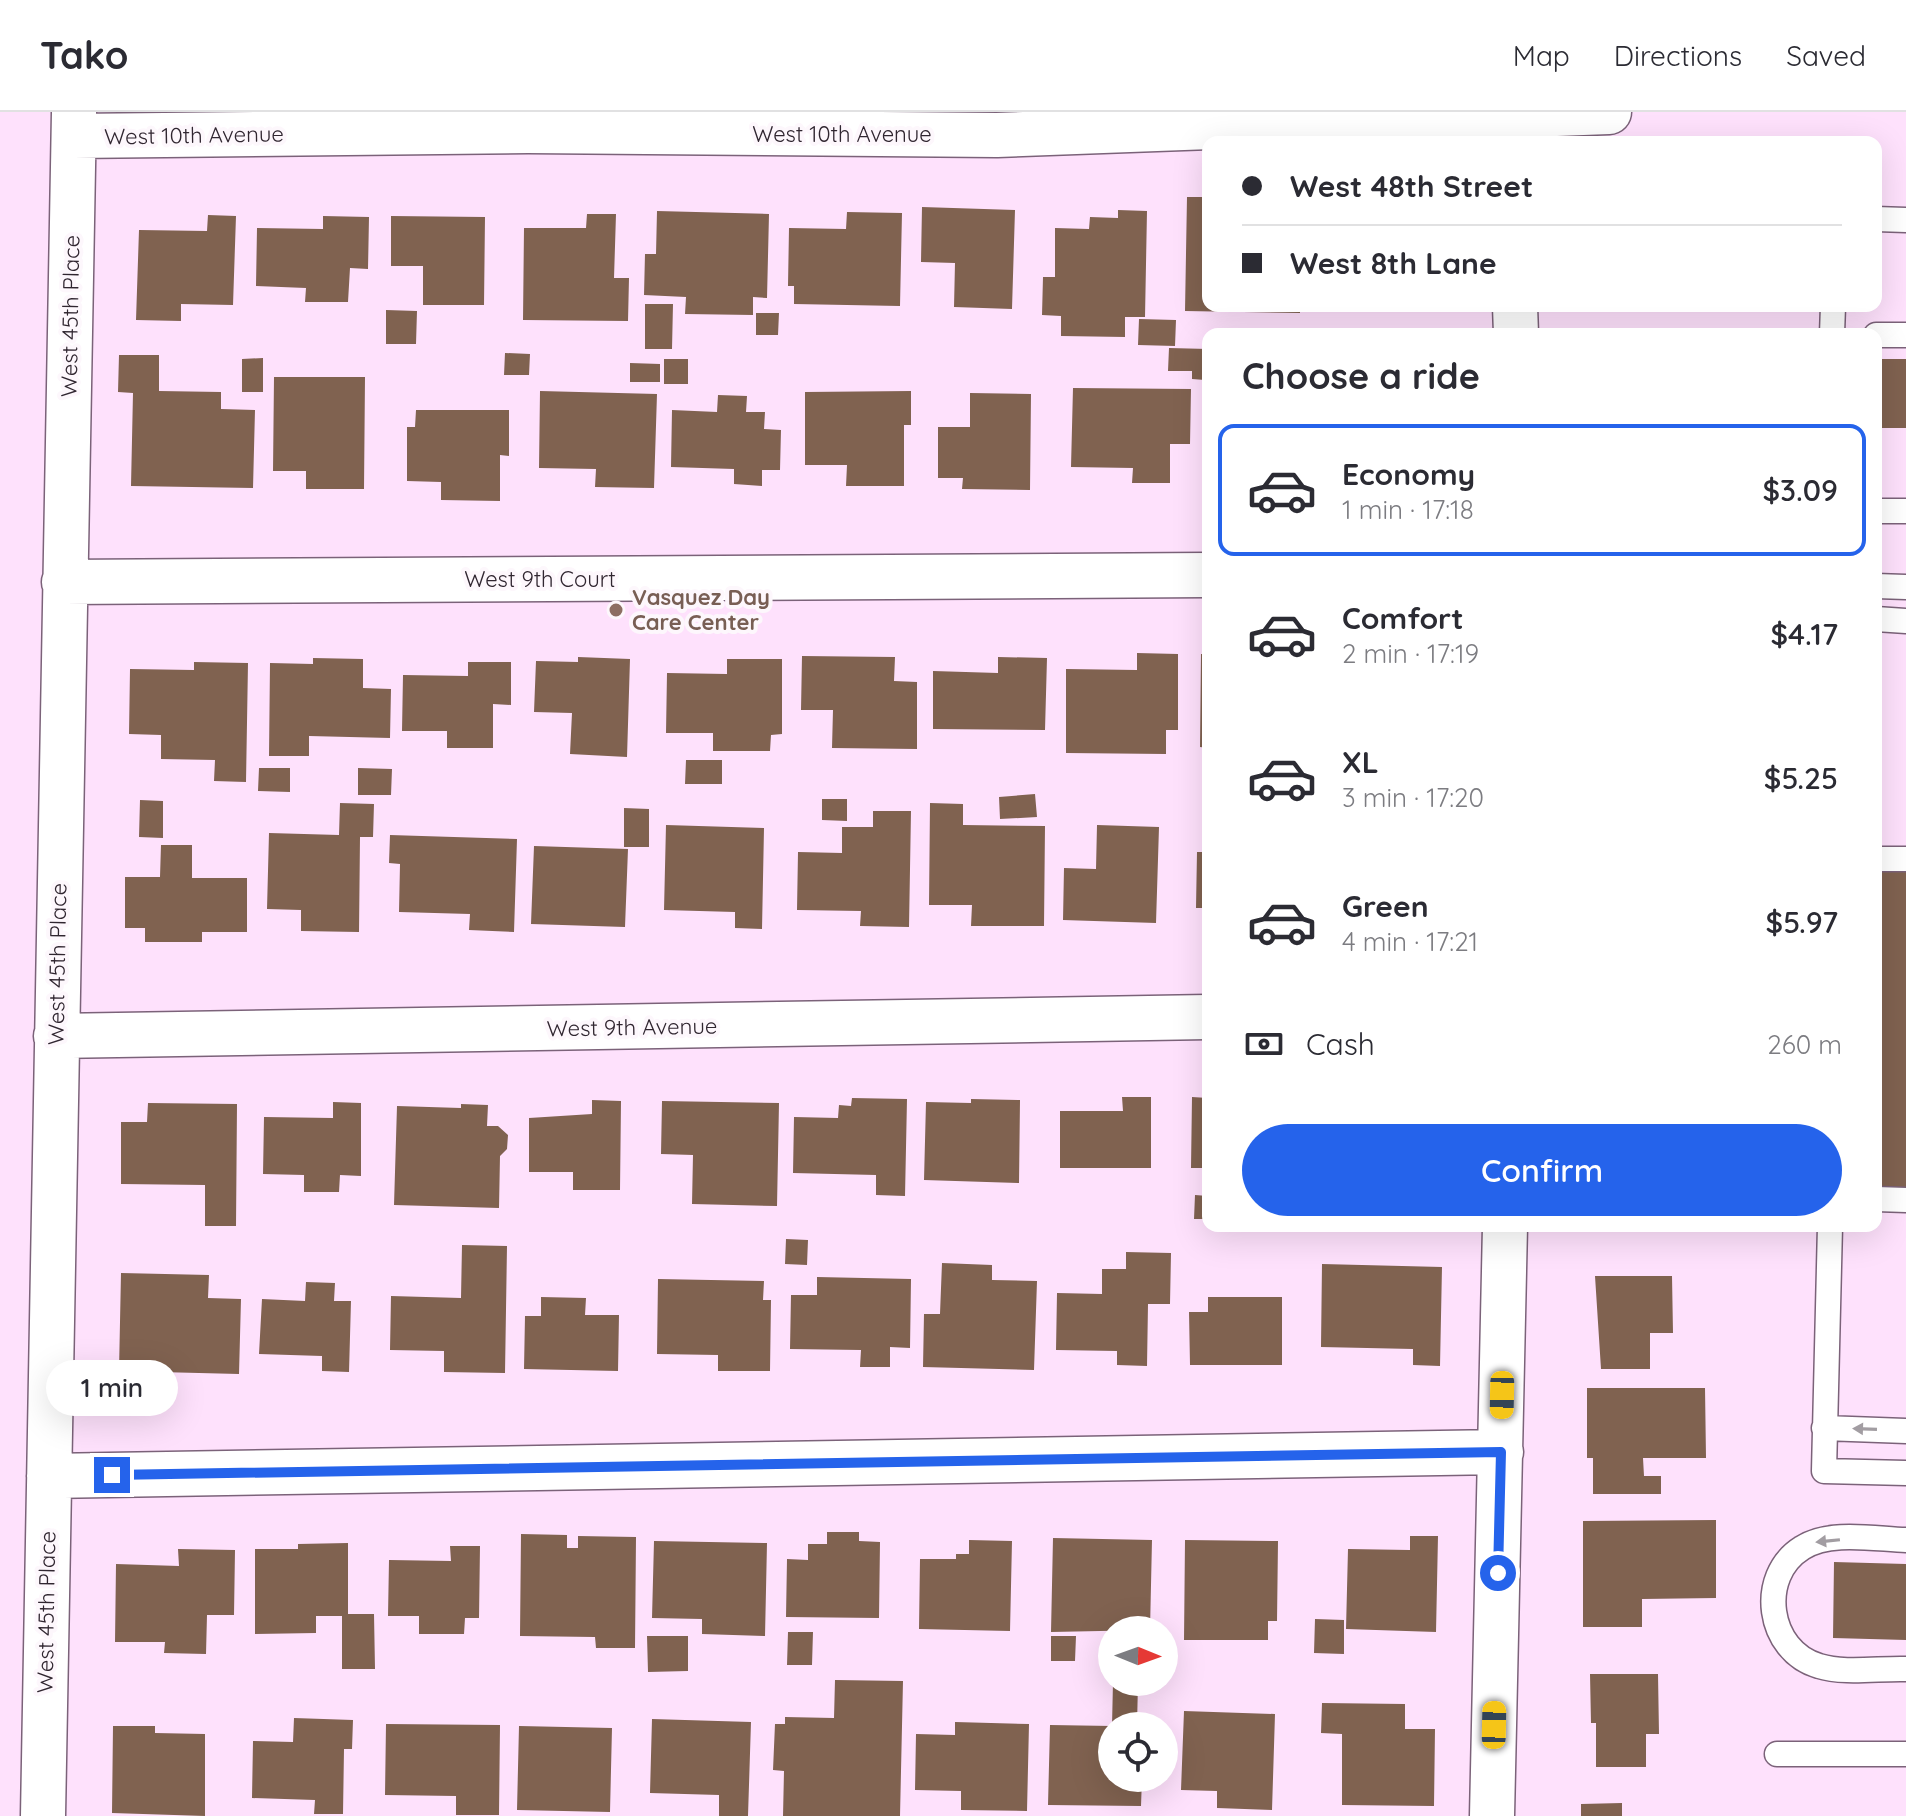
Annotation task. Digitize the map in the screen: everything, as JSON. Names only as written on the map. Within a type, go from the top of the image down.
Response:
[{"type":"street","name":"West 10th Avenue","points":[[74,124],[1474,121],[1609,112]]},
{"type":"street","name":"West 45th Place","points":[[43,1816],[74,124]]},
{"type":"street","name":"West 9th Court","points":[[64,582],[1202,575]]},
{"type":"street","name":"West 9th Avenue","points":[[56,1036],[1202,1017]]},
{"type":"street","points":[[1492,1816],[1505,1232]]},
{"type":"street","points":[[49,1476],[1501,1452]]},
{"type":"lane","points":[[1882,219],[1906,220]]},
{"type":"lane","points":[[1882,335],[1906,335]]},
{"type":"lane","points":[[1882,511],[1906,511]]},
{"type":"lane","points":[[1882,586],[1906,587]]},
{"type":"lane","points":[[1882,619],[1906,621]]},
{"type":"lane","points":[[1882,859],[1906,859]]},
{"type":"lane","points":[[1882,1199],[1906,1200]]},
{"type":"lane","points":[[1830,1232],[1824,1471],[1906,1473]]},
{"type":"lane","points":[[1824,1428],[1906,1431]]},
{"type":"lane","points":[[1906,1540],[1821,1539],[1802,1548],[1786,1562],[1776,1581],[1772,1603],[1776,1624],[1786,1642],[1801,1657],[1820,1667],[1906,1669]]},
{"type":"lane","points":[[1777,1754],[1906,1754]]},
{"type":"building","points":[[1187,197],[1202,197],[1202,311],[1185,311]]},
{"type":"building","points":[[922,207],[1015,210],[1012,309],[954,307],[955,263],[921,262]]},
{"type":"building","points":[[1118,210],[1147,211],[1145,317],[1125,317],[1125,337],[1061,336],[1061,316],[1042,315],[1043,277],[1055,277],[1055,228],[1089,229],[1090,217],[1118,218]]},
{"type":"building","points":[[657,211],[769,214],[767,298],[753,297],[753,315],[685,314],[686,297],[644,295],[645,254],[656,254]]},
{"type":"building","points":[[847,212],[902,213],[900,306],[794,304],[794,286],[788,286],[789,228],[846,229]]},
{"type":"building","points":[[587,214],[616,214],[614,278],[629,278],[628,321],[523,320],[524,228],[586,228]]},
{"type":"building","points":[[208,215],[236,216],[233,305],[181,304],[181,321],[136,320],[139,230],[207,231]]},
{"type":"building","points":[[323,216],[369,217],[368,269],[350,268],[348,302],[305,302],[306,288],[256,286],[257,228],[323,229]]},
{"type":"building","points":[[391,216],[485,217],[484,305],[423,305],[423,266],[391,266]]},
{"type":"building","points":[[645,304],[673,304],[672,349],[645,349]]},
{"type":"building","points":[[386,310],[417,311],[416,344],[386,344]]},
{"type":"building","points":[[756,313],[779,313],[778,335],[756,335]]},
{"type":"building","points":[[1139,319],[1176,320],[1175,346],[1138,345]]},
{"type":"building","points":[[1169,348],[1202,349],[1202,380],[1192,379],[1192,371],[1168,371]]},
{"type":"building","points":[[505,353],[530,354],[529,375],[504,375]]},
{"type":"building","points":[[119,355],[159,355],[159,391],[221,392],[221,409],[255,410],[253,488],[131,486],[133,393],[118,392]]},
{"type":"building","points":[[263,358],[263,392],[242,392],[242,359]]},
{"type":"building","points":[[664,359],[688,359],[688,384],[664,384]]},
{"type":"building","points":[[1882,359],[1906,359],[1906,428],[1882,428]]},
{"type":"building","points":[[630,363],[660,364],[660,382],[630,382]]},
{"type":"building","points":[[274,377],[365,377],[364,489],[306,489],[306,471],[273,471]]},
{"type":"building","points":[[1073,388],[1191,389],[1190,444],[1170,444],[1170,483],[1132,483],[1133,468],[1071,467]]},
{"type":"building","points":[[540,391],[657,394],[654,488],[595,487],[596,469],[539,468]]},
{"type":"building","points":[[911,391],[911,425],[904,425],[904,486],[846,486],[847,465],[805,465],[805,392]]},
{"type":"building","points":[[970,393],[1031,394],[1030,490],[962,489],[963,478],[938,478],[938,427],[970,427]]},
{"type":"building","points":[[718,395],[747,396],[746,412],[765,412],[764,429],[781,430],[780,470],[762,470],[762,486],[734,484],[734,469],[671,467],[672,410],[717,412]]},
{"type":"building","points":[[416,410],[509,410],[509,456],[500,455],[500,501],[441,500],[441,482],[407,481],[407,427],[415,427]]},
{"type":"building","points":[[1137,653],[1178,654],[1178,730],[1166,730],[1166,754],[1066,753],[1066,669],[1137,670]]},
{"type":"building","points":[[1201,654],[1202,654],[1202,747]]},
{"type":"building","points":[[802,656],[895,657],[894,681],[917,682],[917,749],[832,748],[833,710],[801,710]]},
{"type":"building","points":[[578,657],[630,659],[627,757],[570,754],[572,713],[534,712],[536,661],[578,662]]},
{"type":"building","points":[[998,657],[1047,658],[1045,730],[933,729],[933,671],[998,673]]},
{"type":"building","points":[[313,658],[363,659],[363,688],[391,689],[390,738],[309,736],[309,756],[269,756],[270,663],[313,664]]},
{"type":"building","points":[[727,659],[782,659],[782,734],[771,735],[770,751],[713,751],[713,733],[666,733],[667,673],[727,674]]},
{"type":"building","points":[[194,662],[248,663],[246,782],[214,781],[215,760],[161,759],[161,735],[129,734],[130,669],[194,670]]},
{"type":"building","points":[[468,662],[511,662],[511,705],[493,704],[493,748],[447,748],[447,731],[402,731],[403,675],[468,676]]},
{"type":"building","points":[[686,760],[722,760],[722,784],[685,784]]},
{"type":"building","points":[[259,768],[290,768],[290,792],[258,791]]},
{"type":"building","points":[[358,768],[392,769],[391,795],[358,795]]},
{"type":"building","points":[[1035,794],[1037,817],[1000,819],[999,797]]},
{"type":"building","points":[[822,799],[847,799],[847,821],[822,820]]},
{"type":"building","points":[[140,800],[163,801],[163,838],[139,837]]},
{"type":"building","points":[[340,803],[374,804],[373,837],[360,837],[359,932],[301,931],[301,910],[267,909],[269,833],[339,835]]},
{"type":"building","points":[[930,803],[963,804],[963,825],[1045,826],[1044,926],[971,926],[972,905],[929,905]]},
{"type":"building","points":[[624,808],[649,809],[649,847],[624,847]]},
{"type":"building","points":[[873,811],[911,811],[909,927],[860,926],[861,911],[797,910],[798,852],[842,853],[842,827],[873,827]]},
{"type":"building","points":[[666,825],[764,828],[762,929],[735,928],[735,912],[664,910]]},
{"type":"building","points":[[1097,825],[1159,827],[1156,923],[1063,920],[1064,868],[1096,869]]},
{"type":"building","points":[[390,835],[517,839],[514,932],[469,930],[470,914],[399,912],[400,864],[389,863]]},
{"type":"building","points":[[161,845],[192,845],[192,878],[247,878],[247,932],[202,932],[202,942],[145,942],[145,928],[125,928],[125,877],[160,877]]},
{"type":"building","points":[[534,846],[628,849],[625,927],[531,924]]},
{"type":"building","points":[[1197,852],[1202,852],[1202,908],[1196,908]]},
{"type":"building","points":[[1882,869],[1906,869],[1906,1191],[1882,1191]]},
{"type":"building","points":[[1122,1097],[1151,1097],[1151,1168],[1060,1168],[1060,1111],[1123,1111]]},
{"type":"building","points":[[1192,1097],[1202,1098],[1202,1168],[1191,1168]]},
{"type":"building","points":[[852,1098],[907,1099],[905,1196],[876,1195],[876,1175],[793,1173],[794,1117],[838,1118],[839,1105],[851,1106]]},
{"type":"building","points":[[971,1099],[1020,1100],[1019,1183],[924,1180],[926,1102],[971,1103]]},
{"type":"building","points":[[592,1100],[621,1101],[620,1190],[573,1190],[573,1172],[529,1172],[529,1118],[592,1114]]},
{"type":"building","points":[[662,1101],[779,1103],[777,1206],[692,1204],[693,1155],[661,1154]]},
{"type":"building","points":[[333,1102],[361,1103],[361,1176],[340,1175],[339,1192],[304,1192],[304,1175],[263,1174],[264,1117],[333,1118]]},
{"type":"building","points":[[148,1103],[237,1104],[236,1226],[205,1226],[205,1185],[121,1184],[121,1122],[147,1122]]},
{"type":"building","points":[[461,1104],[488,1105],[487,1126],[498,1126],[508,1135],[507,1149],[500,1156],[499,1208],[394,1205],[397,1106],[461,1108]]},
{"type":"building","points":[[1195,1195],[1202,1196],[1202,1219],[1194,1219]]},
{"type":"building","points":[[786,1239],[808,1240],[807,1265],[785,1264]]},
{"type":"building","points":[[462,1245],[507,1246],[505,1373],[444,1372],[444,1351],[390,1350],[391,1296],[461,1298]]},
{"type":"building","points":[[1126,1252],[1171,1253],[1170,1304],[1148,1304],[1147,1366],[1117,1365],[1117,1351],[1056,1350],[1057,1293],[1102,1294],[1102,1269],[1126,1269]]},
{"type":"building","points":[[942,1263],[992,1265],[992,1280],[1037,1281],[1034,1370],[923,1367],[924,1314],[940,1314]]},
{"type":"building","points":[[1322,1264],[1442,1267],[1440,1366],[1413,1365],[1413,1349],[1321,1347]]},
{"type":"building","points":[[121,1273],[209,1275],[208,1298],[241,1299],[239,1374],[119,1371]]},
{"type":"building","points":[[1595,1276],[1672,1276],[1673,1333],[1650,1333],[1650,1369],[1601,1369]]},
{"type":"building","points":[[817,1277],[911,1279],[910,1348],[890,1347],[890,1367],[860,1367],[861,1350],[790,1349],[791,1295],[817,1295]]},
{"type":"building","points":[[658,1279],[764,1281],[763,1300],[771,1300],[770,1371],[718,1371],[718,1355],[657,1354]]},
{"type":"building","points":[[306,1282],[335,1283],[334,1301],[351,1301],[349,1372],[322,1371],[322,1356],[259,1354],[262,1299],[305,1301]]},
{"type":"building","points":[[541,1297],[586,1298],[585,1315],[619,1315],[618,1371],[524,1369],[525,1316],[541,1316]]},
{"type":"building","points":[[1208,1297],[1282,1297],[1282,1365],[1190,1365],[1189,1312],[1208,1312]]},
{"type":"building","points":[[1587,1388],[1705,1388],[1706,1458],[1643,1458],[1644,1476],[1661,1476],[1661,1494],[1593,1494],[1593,1458],[1587,1458]]},
{"type":"building","points":[[1716,1520],[1716,1598],[1642,1599],[1642,1627],[1583,1627],[1583,1521]]},
{"type":"building","points":[[827,1532],[859,1532],[859,1541],[880,1542],[879,1618],[786,1617],[787,1559],[808,1560],[808,1544],[827,1544]]},
{"type":"building","points":[[521,1534],[567,1535],[567,1548],[578,1548],[578,1536],[636,1537],[635,1648],[596,1648],[595,1637],[520,1636]]},
{"type":"building","points":[[1410,1536],[1438,1536],[1436,1632],[1346,1629],[1348,1549],[1410,1550]]},
{"type":"building","points":[[1053,1538],[1152,1540],[1150,1616],[1098,1616],[1098,1631],[1051,1632]]},
{"type":"building","points":[[969,1540],[1012,1541],[1010,1631],[919,1629],[920,1559],[956,1559],[956,1554],[969,1554]]},
{"type":"building","points":[[1185,1540],[1278,1541],[1277,1621],[1268,1621],[1268,1640],[1184,1640]]},
{"type":"building","points":[[654,1541],[767,1543],[765,1636],[702,1634],[702,1619],[652,1618]]},
{"type":"building","points":[[348,1543],[348,1614],[374,1614],[375,1669],[342,1669],[342,1616],[316,1616],[316,1633],[255,1634],[255,1549],[298,1549],[298,1544]]},
{"type":"building","points":[[450,1546],[480,1546],[479,1618],[465,1618],[464,1634],[419,1634],[419,1616],[388,1616],[389,1560],[451,1561]]},
{"type":"building","points":[[178,1549],[235,1550],[234,1615],[207,1615],[206,1654],[164,1653],[165,1642],[115,1642],[116,1564],[179,1566]]},
{"type":"building","points":[[1834,1562],[1906,1564],[1906,1640],[1833,1638]]},
{"type":"building","points":[[1315,1619],[1344,1620],[1344,1654],[1314,1653]]},
{"type":"building","points":[[788,1632],[813,1632],[812,1665],[787,1665]]},
{"type":"building","points":[[647,1636],[688,1636],[688,1671],[648,1672]]},
{"type":"building","points":[[1051,1636],[1076,1636],[1075,1661],[1051,1661]]},
{"type":"building","points":[[1590,1674],[1658,1674],[1659,1734],[1646,1734],[1646,1767],[1596,1767],[1596,1723],[1591,1723]]},
{"type":"building","points":[[835,1680],[903,1681],[900,1816],[783,1816],[784,1771],[773,1770],[775,1724],[785,1724],[785,1717],[834,1718]]},
{"type":"building","points":[[1113,1696],[1138,1696],[1137,1712],[1112,1712]]},
{"type":"building","points":[[1322,1703],[1405,1704],[1405,1729],[1435,1729],[1434,1806],[1342,1805],[1342,1734],[1321,1733]]},
{"type":"building","points":[[1184,1711],[1275,1714],[1272,1810],[1217,1808],[1217,1791],[1181,1790]]},
{"type":"building","points":[[294,1718],[353,1720],[352,1749],[344,1749],[343,1814],[314,1814],[315,1800],[252,1798],[253,1741],[293,1742]]},
{"type":"building","points":[[652,1719],[751,1722],[748,1816],[719,1816],[719,1795],[650,1793]]},
{"type":"building","points":[[955,1722],[1029,1724],[1027,1811],[961,1810],[961,1791],[915,1790],[916,1734],[955,1735]]},
{"type":"building","points":[[386,1724],[500,1725],[499,1815],[456,1815],[456,1796],[385,1795]]},
{"type":"building","points":[[1050,1725],[1098,1726],[1098,1792],[1142,1792],[1141,1806],[1048,1805]]},
{"type":"building","points":[[113,1726],[155,1726],[155,1733],[205,1734],[205,1816],[112,1813]]},
{"type":"building","points":[[519,1726],[612,1728],[610,1812],[517,1810]]},
{"type":"building","points":[[1622,1803],[1622,1816],[1581,1816],[1581,1804]]},
{"type":"place","name":"Vasquez Day Care Center","points":[[616,610]]},
{"type":"route","points":[[112,1475],[1501,1452],[1498,1573]]}]
